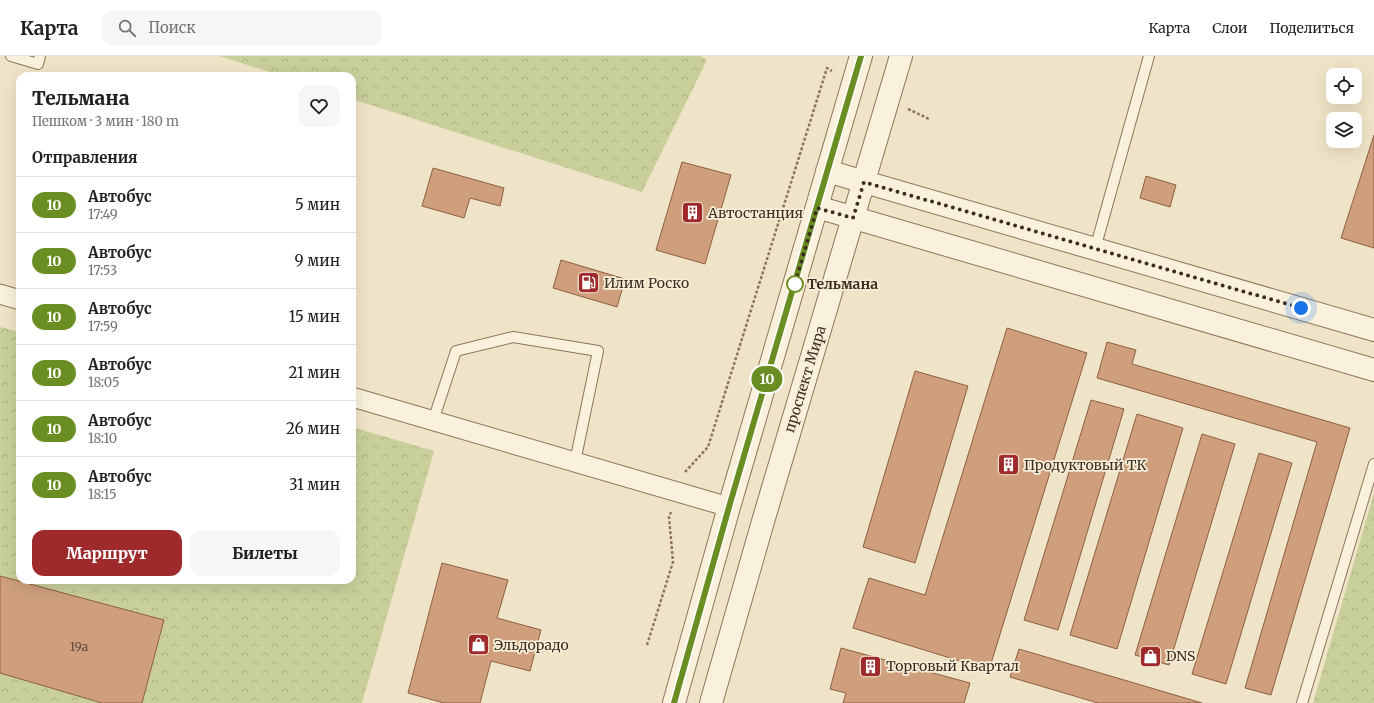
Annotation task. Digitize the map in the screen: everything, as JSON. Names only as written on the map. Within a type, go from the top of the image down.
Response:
[{"type":"street","points":[[674,703],[729,507],[861,56]]},
{"type":"street","name":"проспект Мира","points":[[711,703],[764,518],[901,56]]},
{"type":"street","points":[[828,171],[1374,330]]},
{"type":"street","points":[[817,208],[1374,370]]},
{"type":"street","points":[[0,294],[16,299]]},
{"type":"street","points":[[356,398],[729,507]]},
{"type":"lane","points":[[12,56],[38,64],[40,56]]},
{"type":"lane","points":[[1095,249],[1149,56]]},
{"type":"lane","points":[[433,421],[456,351],[513,337],[598,351],[575,462]]},
{"type":"lane","points":[[1302,703],[1374,464]]},
{"type":"path","points":[[647,646],[673,562],[670,517],[683,474],[708,447],[827,68],[853,82]]},
{"type":"path","points":[[888,98],[929,119]]},
{"type":"green space","points":[[219,56],[700,56],[707,60],[642,192],[356,100],[356,72],[269,72]]},
{"type":"green space","points":[[0,327],[16,331],[16,584],[356,584],[356,428],[434,451],[362,703],[0,703]]},
{"type":"green space","points":[[1374,493],[1374,703],[1313,703]]},
{"type":"building","points":[[1374,135],[1374,248],[1341,238]]},
{"type":"building","name":"Автостанция","points":[[682,162],[731,175],[705,264],[656,250]]},
{"type":"building","points":[[433,168],[504,188],[500,206],[470,198],[464,218],[422,206]]},
{"type":"building","points":[[1146,176],[1176,185],[1170,207],[1140,198]]},
{"type":"building","name":"Илим Роско","points":[[561,260],[625,279],[617,307],[553,288]]},
{"type":"building","name":"Продуктовый ТК","points":[[1007,328],[1087,353],[989,670],[853,628],[869,578],[925,595]]},
{"type":"building","points":[[1107,342],[1136,350],[1132,364],[1350,428],[1271,695],[1245,688],[1317,442],[1097,378]]},
{"type":"building","points":[[915,371],[968,386],[915,563],[863,547]]},
{"type":"building","points":[[1091,400],[1124,409],[1058,630],[1024,620]]},
{"type":"building","points":[[1137,414],[1183,428],[1117,649],[1070,635]]},
{"type":"building","points":[[1202,434],[1235,444],[1169,665],[1135,655]]},
{"type":"building","points":[[1259,453],[1292,463],[1226,684],[1192,674]]},
{"type":"building","name":"Эльдорадо","points":[[442,563],[508,580],[497,618],[541,630],[530,671],[491,661],[480,703],[444,703],[408,693]]},
{"type":"building","points":[[0,576],[16,580],[16,584],[30,584],[164,620],[142,703],[102,703],[0,673]]},
{"type":"building","name":"Торговый Квартал","points":[[841,648],[970,683],[964,703],[843,703],[846,693],[830,689]]},
{"type":"building","points":[[1019,649],[1202,703],[1098,703],[1010,677]]},
{"type":"bus line","name":"10","points":[[674,703],[729,507],[861,56]]},
{"type":"place","name":"Автостанция","points":[[693,213]]},
{"type":"place","name":"Илим Роско","points":[[589,283]]},
{"type":"place","name":"Тельмана","points":[[795,284]]},
{"type":"place","name":"Продуктовый ТК","points":[[1009,465]]},
{"type":"place","name":"Эльдорадо","points":[[479,645]]},
{"type":"place","name":"DNS","points":[[1151,656]]},
{"type":"place","name":"Торговый Квартал","points":[[871,666]]},
{"type":"route","points":[[795,284],[793,290],[817,208],[853,218],[864,182],[1301,308]]}]
